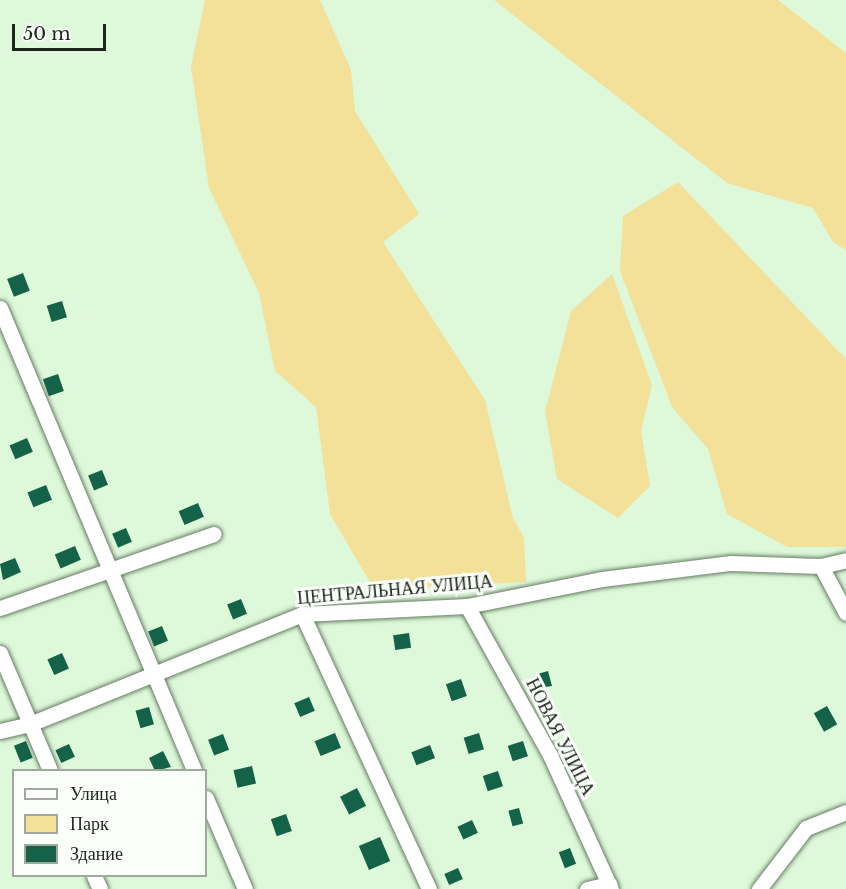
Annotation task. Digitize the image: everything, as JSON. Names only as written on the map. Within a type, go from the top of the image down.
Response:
[{"type":"street","points":[[0,308],[193,769]]},
{"type":"street","points":[[0,608],[214,534]]},
{"type":"street","name":"ЦЕНТРАЛЬНАЯ УЛИЦА","points":[[0,731],[30,724],[152,671],[302,614],[467,606],[602,579],[732,563],[821,566],[846,560]]},
{"type":"street","points":[[821,566],[846,613]]},
{"type":"street","name":"НОВАЯ УЛИЦА","points":[[467,606],[550,755],[610,886]]},
{"type":"street","points":[[302,614],[429,889]]},
{"type":"street","points":[[0,652],[49,769]]},
{"type":"street","points":[[207,800],[245,889]]},
{"type":"street","points":[[759,889],[806,828],[846,812]]},
{"type":"street","points":[[587,889],[610,886]]},
{"type":"green space","points":[[205,0],[320,0],[351,70],[355,111],[419,214],[383,242],[485,400],[513,518],[524,538],[526,582],[374,589],[330,514],[316,407],[275,371],[259,293],[209,188],[191,67]]},
{"type":"green space","points":[[494,0],[778,0],[846,53],[846,250],[833,242],[813,208],[727,183]]},
{"type":"green space","points":[[678,182],[846,359],[846,547],[787,547],[727,514],[708,449],[672,407],[620,271],[623,216]]},
{"type":"green space","points":[[612,274],[652,385],[641,431],[650,486],[618,518],[557,479],[545,412],[571,311]]},
{"type":"building","points":[[23,273],[30,291],[14,297],[7,279]]},
{"type":"building","points":[[62,301],[67,317],[52,322],[47,306]]},
{"type":"building","points":[[58,374],[64,391],[49,396],[43,379]]},
{"type":"building","points":[[27,438],[33,452],[15,459],[10,445]]},
{"type":"building","points":[[102,470],[108,485],[94,490],[88,476]]},
{"type":"building","points":[[46,485],[52,500],[33,507],[27,492]]},
{"type":"building","points":[[198,503],[204,517],[185,525],[179,511]]},
{"type":"building","points":[[126,528],[132,542],[118,548],[112,534]]},
{"type":"building","points":[[75,546],[81,560],[61,568],[55,555]]},
{"type":"building","points":[[15,558],[21,572],[3,580],[0,564]]},
{"type":"building","points":[[241,599],[247,614],[233,619],[227,605]]},
{"type":"building","points":[[162,626],[168,641],[154,646],[148,632]]},
{"type":"building","points":[[409,633],[411,648],[395,650],[393,635]]},
{"type":"building","points":[[62,653],[69,669],[54,675],[47,660]]},
{"type":"building","points":[[548,671],[552,686],[539,688],[534,675]]},
{"type":"building","points":[[461,679],[467,696],[452,701],[446,684]]},
{"type":"building","points":[[309,697],[315,711],[300,717],[294,703]]},
{"type":"building","points":[[827,706],[837,724],[824,732],[814,713]]},
{"type":"building","points":[[149,707],[154,724],[141,728],[136,711]]},
{"type":"building","points":[[335,733],[341,748],[321,756],[315,741]]},
{"type":"building","points":[[479,733],[484,749],[469,754],[464,738]]},
{"type":"building","points":[[223,734],[229,750],[214,756],[208,740]]},
{"type":"building","points":[[26,741],[33,758],[21,763],[14,746]]},
{"type":"building","points":[[523,741],[528,756],[513,761],[508,746]]},
{"type":"building","points":[[69,744],[75,757],[61,763],[55,750]]},
{"type":"building","points":[[430,745],[435,758],[416,765],[411,752]]},
{"type":"building","points":[[163,751],[171,767],[154,769],[149,758]]},
{"type":"building","points":[[252,766],[256,784],[238,788],[233,770]]},
{"type":"building","points":[[498,771],[503,786],[488,791],[483,776]]},
{"type":"building","points":[[357,788],[366,806],[349,814],[340,797]]},
{"type":"building","points":[[519,808],[523,823],[513,826],[508,811]]},
{"type":"building","points":[[286,814],[292,831],[277,836],[271,819]]},
{"type":"building","points":[[472,820],[478,833],[463,839],[457,827]]},
{"type":"building","points":[[380,837],[390,861],[369,870],[359,846]]},
{"type":"building","points":[[570,848],[576,864],[565,868],[559,852]]},
{"type":"building","points":[[458,868],[463,879],[449,885],[444,874]]}]
